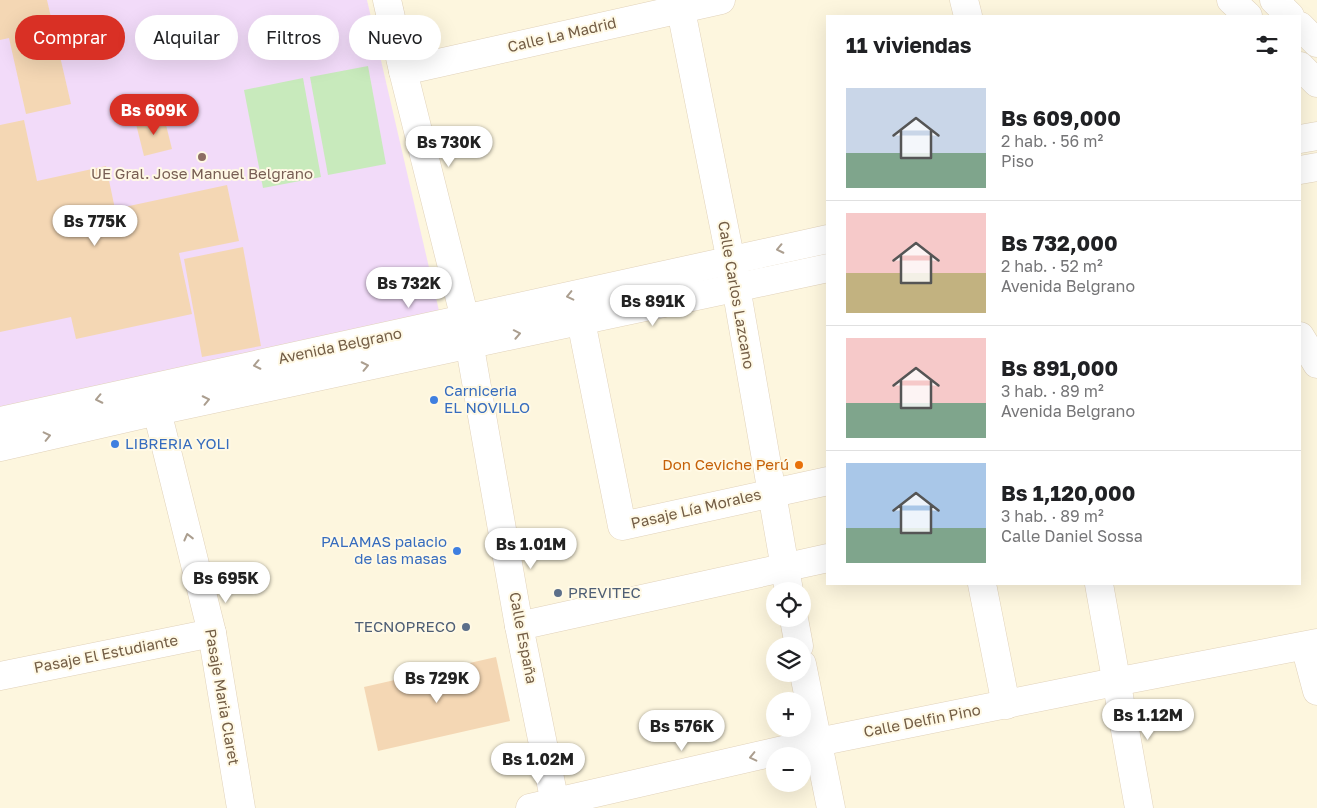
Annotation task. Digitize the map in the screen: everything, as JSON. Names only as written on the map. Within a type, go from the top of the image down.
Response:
[{"type":"street","name":"Calle España","points":[[387,0],[402,71],[467,331],[520,626],[547,806]]},
{"type":"street","name":"Calle La Madrid","points":[[402,71],[680,4],[721,0]]},
{"type":"street","points":[[964,0],[968,15]]},
{"type":"street","points":[[1231,0],[1247,15]]},
{"type":"street","points":[[1274,0],[1289,15]]},
{"type":"street","name":"Calle Carlos Lazcano","points":[[680,4],[736,287],[786,579]]},
{"type":"street","points":[[1301,27],[1317,43]]},
{"type":"street","points":[[1301,67],[1317,82]]},
{"type":"street","points":[[1301,140],[1317,136]]},
{"type":"street","points":[[1301,170],[1317,167]]},
{"type":"street","name":"Avenida Belgrano","points":[[0,447],[157,411],[467,331],[730,260],[826,239]]},
{"type":"street","name":"Avenida Belgrano","points":[[0,421],[467,331],[581,321],[826,268]]},
{"type":"street","name":"Pasaje Lía Morales","points":[[581,321],[622,526],[770,492],[826,481]]},
{"type":"street","points":[[1301,338],[1317,364]]},
{"type":"street","name":"Pasaje Maria Claret","points":[[157,411],[212,633],[242,808]]},
{"type":"street","points":[[520,626],[786,579],[826,559]]},
{"type":"street","points":[[982,585],[1006,705]]},
{"type":"street","points":[[1098,585],[1139,808]]},
{"type":"street","name":"Pasaje El Estudiante","points":[[0,676],[212,633]]},
{"type":"street","points":[[1311,644],[1317,691]]},
{"type":"street","name":"Calle Delfin Pino","points":[[547,806],[818,742],[1311,644]]},
{"type":"street","points":[[806,682],[831,808]]},
{"type":"shaded area","name":"UE Gral. Jose Manuel Belgrano","points":[[0,0],[367,0],[370,15],[349,15],[349,60],[381,60],[440,315],[0,408]]},
{"type":"green space","points":[[368,66],[386,164],[328,175],[310,77]]},
{"type":"green space","points":[[303,78],[321,177],[263,188],[244,90]]},
{"type":"building","points":[[0,0],[47,0],[50,15],[15,15],[15,60],[61,60],[71,104],[26,114],[9,38],[0,40]]},
{"type":"building","points":[[164,117],[172,149],[144,156],[136,124]]},
{"type":"building","points":[[24,120],[37,181],[106,166],[115,209],[227,185],[239,241],[179,253],[192,314],[76,339],[71,317],[0,332],[0,125]]},
{"type":"building","points":[[243,247],[261,346],[202,357],[184,259]]},
{"type":"building","points":[[496,657],[510,721],[378,751],[364,687]]},
{"type":"place","name":"UE Gral. Jose Manuel Belgrano","points":[[202,157]]},
{"type":"place","name":"Carniceria EL NOVILLO","points":[[434,400]]},
{"type":"place","name":"LIBRERIA YOLI","points":[[115,444]]},
{"type":"place","name":"Don Ceviche Perú","points":[[799,465]]},
{"type":"place","name":"PALAMAS palacio de las masas","points":[[457,551]]},
{"type":"place","name":"PREVITEC","points":[[558,593]]},
{"type":"place","name":"TECNOPRECO","points":[[466,627]]}]
